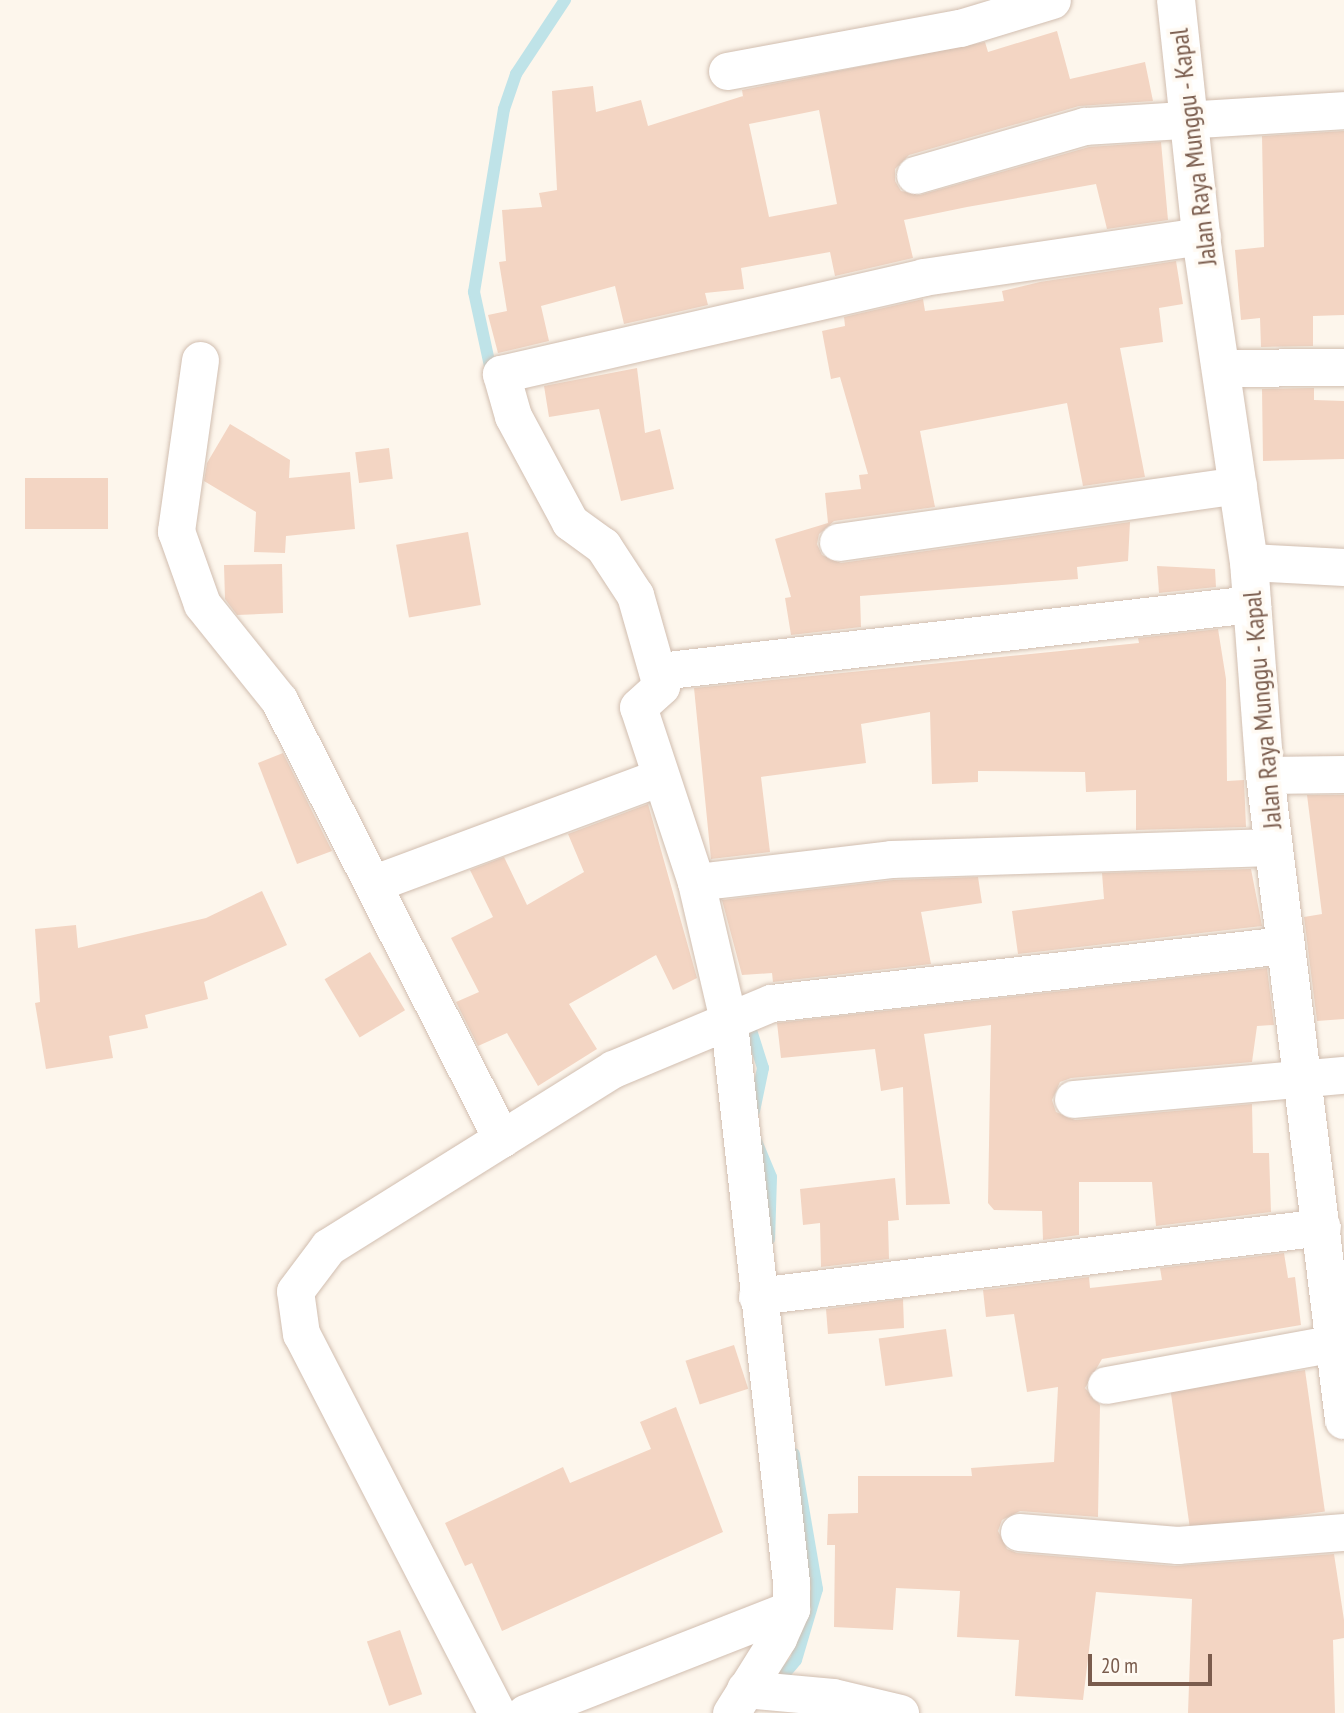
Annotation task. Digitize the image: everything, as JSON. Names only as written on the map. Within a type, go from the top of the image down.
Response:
[{"type":"street","points":[[727,71],[960,27],[1052,0]]},
{"type":"street","name":"Jalan Raya Munggu - Kapal","points":[[1176,0],[1202,236],[1249,562],[1265,775],[1300,1083],[1330,1242],[1335,1343],[1343,1411]]},
{"type":"street","points":[[915,175],[1085,127],[1189,117],[1344,110]]},
{"type":"street","points":[[738,1701],[791,1609],[774,1388],[757,1296],[729,1024],[696,882],[657,778],[638,707],[662,686],[635,595],[603,546],[570,522],[513,416],[501,374],[923,277],[1202,236]]},
{"type":"street","points":[[200,360],[176,531],[202,604],[279,700],[375,883],[502,1139]]},
{"type":"street","points":[[1222,368],[1344,367]]},
{"type":"street","points":[[838,542],[1238,485]]},
{"type":"street","points":[[1249,562],[1344,567]]},
{"type":"street","points":[[659,671],[1252,604]]},
{"type":"street","points":[[1265,775],[1344,774]]},
{"type":"street","points":[[375,883],[657,778]]},
{"type":"street","points":[[696,882],[891,859],[1273,846]]},
{"type":"street","points":[[497,1713],[301,1334],[295,1292],[328,1247],[613,1069],[729,1024],[771,1003],[1284,945]]},
{"type":"street","points":[[1073,1099],[1300,1083],[1344,1075]]},
{"type":"street","points":[[757,1296],[1330,1242]]},
{"type":"street","points":[[1106,1385],[1335,1343]]},
{"type":"street","points":[[1019,1532],[1177,1545],[1344,1532]]},
{"type":"street","points":[[525,1713],[791,1609]]},
{"type":"street","points":[[738,1701],[833,1697],[900,1713]]},
{"type":"building","points":[[1057,31],[1070,79],[1145,62],[1153,101],[1079,106],[909,155],[895,169],[895,181],[901,191],[920,195],[1089,147],[1161,142],[1168,220],[1107,229],[1096,184],[967,207],[904,220],[913,258],[835,276],[830,252],[741,268],[744,289],[705,293],[708,305],[624,324],[615,286],[541,306],[549,341],[498,353],[488,315],[507,311],[499,262],[506,261],[502,210],[542,207],[539,193],[557,190],[552,91],[593,86],[596,112],[641,100],[648,126],[743,96],[742,90],[985,42],[988,52]],"holes":[[[819,110],[837,204],[769,217],[749,124]]]},
{"type":"building","points":[[1344,131],[1344,315],[1313,316],[1313,346],[1261,347],[1260,318],[1241,320],[1235,250],[1264,247],[1262,136]]},
{"type":"building","points":[[1176,261],[1183,304],[1159,308],[1163,342],[1120,348],[1145,477],[1083,486],[1067,403],[920,431],[935,507],[834,521],[819,534],[817,544],[822,555],[841,563],[1130,522],[1128,561],[1077,567],[1078,579],[860,596],[861,627],[791,635],[785,598],[791,597],[775,539],[828,523],[825,493],[861,489],[859,475],[868,474],[840,377],[831,379],[822,331],[845,326],[844,317],[923,299],[925,311],[1004,301],[1002,291],[1040,282]]},
{"type":"building","points":[[637,368],[645,433],[660,429],[674,489],[621,501],[599,409],[549,417],[544,386]]},
{"type":"building","points":[[1314,388],[1314,400],[1344,401],[1344,459],[1263,461],[1262,389]]},
{"type":"building","points":[[230,424],[290,460],[289,478],[350,472],[355,529],[286,536],[285,553],[254,552],[256,512],[204,481],[207,463]]},
{"type":"building","points":[[389,448],[393,479],[359,483],[355,452]]},
{"type":"building","points":[[25,478],[108,478],[108,529],[25,529]]},
{"type":"building","points":[[468,532],[481,605],[409,618],[396,545]]},
{"type":"building","points":[[282,564],[283,613],[237,615],[225,599],[224,565]]},
{"type":"building","points":[[1157,566],[1215,569],[1216,587],[1159,593]]},
{"type":"building","points":[[1218,629],[1226,679],[1227,781],[1244,780],[1246,827],[1136,830],[1136,790],[1086,792],[1085,772],[978,771],[978,782],[932,784],[930,712],[861,724],[866,763],[761,777],[770,852],[711,859],[694,688],[1139,643],[1138,638]]},
{"type":"building","points":[[283,753],[332,851],[297,864],[258,763]]},
{"type":"building","points":[[1307,795],[1344,795],[1344,1019],[1317,1021],[1304,917],[1322,914]]},
{"type":"building","points":[[648,804],[697,978],[673,990],[656,955],[569,1004],[597,1049],[538,1086],[507,1033],[478,1046],[456,1002],[479,992],[451,938],[493,917],[470,870],[504,857],[527,905],[584,872],[568,834]]},
{"type":"building","points":[[1251,869],[1262,926],[1018,954],[1012,911],[1104,899],[1102,873]]},
{"type":"building","points":[[978,877],[982,903],[921,912],[931,964],[773,982],[772,973],[742,975],[722,900],[893,880]]},
{"type":"building","points":[[262,891],[287,945],[204,982],[208,999],[145,1015],[148,1028],[109,1036],[113,1058],[46,1069],[35,1003],[40,1002],[35,929],[76,925],[78,948],[206,918]]},
{"type":"building","points":[[370,952],[405,1010],[360,1038],[325,979]]},
{"type":"building","points":[[1267,968],[1274,1025],[1257,1026],[1252,1062],[1071,1078],[1060,1082],[1052,1100],[1056,1112],[1075,1120],[1252,1104],[1253,1153],[1269,1153],[1271,1212],[1156,1226],[1152,1182],[1079,1182],[1079,1235],[1043,1240],[1042,1211],[994,1210],[988,1203],[991,1025],[924,1034],[950,1204],[906,1205],[903,1087],[881,1091],[875,1049],[781,1058],[777,1023]]},
{"type":"building","points":[[895,1178],[899,1220],[888,1221],[889,1259],[821,1267],[820,1223],[803,1225],[800,1189]]},
{"type":"building","points":[[1284,1253],[1288,1278],[1295,1277],[1301,1325],[1102,1359],[1085,1388],[1100,1405],[1098,1517],[1020,1511],[1002,1520],[998,1531],[1007,1549],[1017,1553],[1175,1566],[1334,1554],[1344,1620],[1344,1638],[1333,1640],[1335,1713],[1188,1713],[1192,1599],[1096,1592],[1083,1700],[1015,1696],[1019,1640],[957,1637],[960,1591],[896,1588],[893,1630],[834,1627],[835,1545],[827,1545],[828,1514],[858,1513],[858,1476],[972,1476],[971,1468],[1054,1462],[1058,1387],[1027,1392],[1014,1314],[986,1317],[983,1290],[1089,1277],[1090,1288],[1162,1280],[1160,1268]]},
{"type":"building","points":[[903,1299],[904,1328],[828,1334],[826,1309]]},
{"type":"building","points":[[946,1329],[953,1377],[885,1386],[879,1338]]},
{"type":"building","points":[[734,1345],[748,1389],[700,1405],[685,1361]]},
{"type":"building","points":[[1305,1370],[1325,1512],[1190,1531],[1170,1389]]},
{"type":"building","points":[[676,1407],[723,1532],[502,1631],[472,1563],[465,1566],[445,1523],[563,1467],[570,1483],[651,1449],[640,1422]]},
{"type":"building","points":[[400,1630],[422,1694],[389,1706],[367,1641]]},
{"type":"waterway","points":[[490,366],[474,292],[504,109],[516,74],[565,0]]},
{"type":"waterway","points":[[750,1027],[763,1068],[754,1111]]},
{"type":"waterway","points":[[754,1136],[771,1177],[769,1239]]},
{"type":"waterway","points":[[781,1678],[796,1660],[817,1589],[794,1454]]}]
